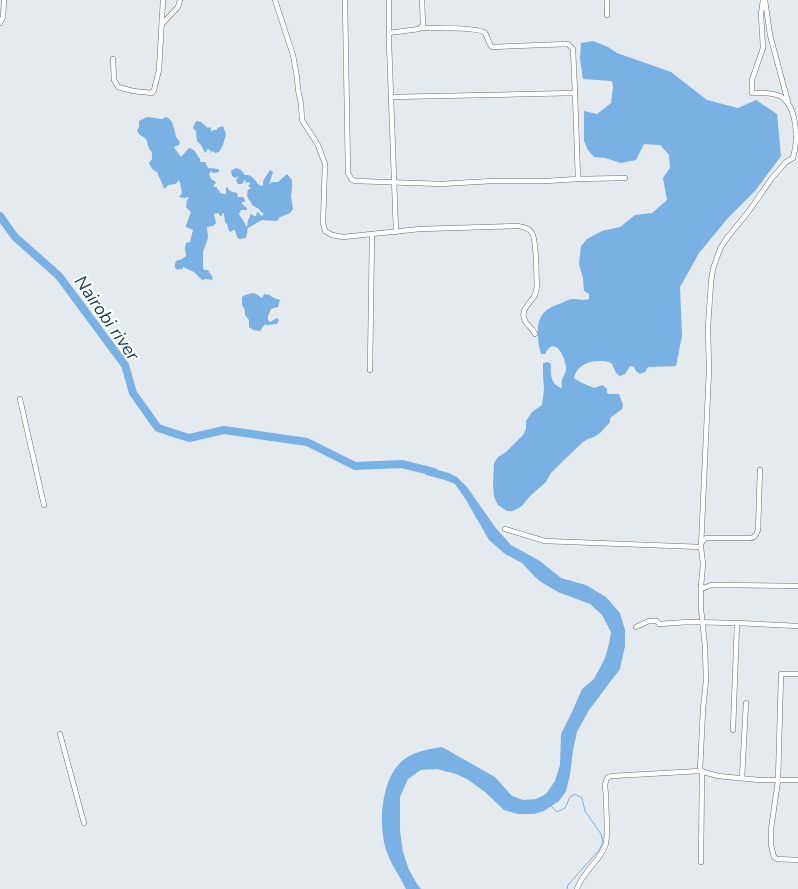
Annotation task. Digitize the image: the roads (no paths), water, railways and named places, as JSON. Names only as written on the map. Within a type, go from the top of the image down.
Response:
[{"type":"street","points":[[0,23],[3,17],[4,0]]},
{"type":"street","points":[[113,59],[114,80],[118,87],[152,93],[159,70],[163,0]]},
{"type":"street","points":[[162,24],[178,7],[180,0]]},
{"type":"street","points":[[275,0],[293,55],[298,90],[302,103],[302,120],[318,145],[325,164],[324,227],[328,234],[343,237],[420,229],[508,226],[528,229],[532,232],[535,242],[537,287],[534,297],[525,309],[524,317],[535,334]]},
{"type":"street","points":[[345,0],[348,173],[352,180],[441,184],[625,178]]},
{"type":"street","points":[[389,0],[396,232]]},
{"type":"street","points":[[421,28],[423,25],[422,0]]},
{"type":"street","points":[[607,0],[607,15]]},
{"type":"street","points":[[700,862],[703,709],[706,681],[700,597],[703,564],[701,545],[711,282],[720,248],[746,216],[772,178],[792,158],[796,141],[792,111],[769,29],[764,0]]},
{"type":"street","points":[[764,0],[761,14],[763,48],[752,80],[752,93],[775,95],[788,102]]},
{"type":"street","points":[[389,33],[421,28],[472,29],[486,33],[489,44],[492,47],[568,44],[573,49],[578,179]]},
{"type":"street","points":[[391,97],[575,93]]},
{"type":"street","points":[[370,370],[372,234]]},
{"type":"street","points":[[20,399],[44,505]]},
{"type":"street","points":[[701,545],[706,538],[753,538],[756,535],[758,530],[760,470]]},
{"type":"street","points":[[505,529],[545,541],[701,545]]},
{"type":"street","points":[[702,586],[704,588],[711,585],[798,586]]},
{"type":"street","points":[[636,626],[649,621],[657,621],[659,624],[702,623],[798,626]]},
{"type":"street","points":[[733,730],[737,624]]},
{"type":"street","points":[[798,674],[781,674],[778,780],[772,818],[771,845],[772,853],[776,859],[798,860]]},
{"type":"street","points":[[742,778],[746,703]]},
{"type":"street","points":[[60,734],[84,823]]},
{"type":"street","points":[[577,889],[586,871],[598,858],[606,844],[605,781],[608,777],[701,771],[718,776],[798,780]]},
{"type":"water","points":[[593,41],[617,53],[671,72],[707,100],[738,108],[756,100],[777,114],[781,156],[755,191],[728,218],[699,253],[680,287],[682,336],[676,366],[648,367],[645,372],[640,374],[634,367],[630,366],[625,374],[620,376],[611,363],[606,361],[590,362],[580,367],[574,378],[594,388],[603,385],[609,394],[619,394],[623,405],[622,409],[610,418],[610,422],[600,433],[583,442],[564,460],[551,473],[546,482],[522,506],[513,511],[507,511],[498,505],[494,497],[494,463],[498,457],[506,452],[523,435],[526,429],[526,421],[532,412],[542,405],[544,389],[543,363],[548,362],[551,364],[553,382],[558,387],[562,388],[562,381],[566,371],[564,359],[559,349],[552,346],[548,348],[545,354],[541,354],[538,328],[543,314],[551,307],[568,300],[589,299],[589,294],[584,291],[579,264],[581,246],[587,239],[602,231],[620,227],[635,215],[652,213],[667,200],[663,178],[670,168],[669,155],[660,145],[644,144],[636,160],[621,163],[594,157],[588,150],[584,141],[584,111],[597,114],[611,103],[613,87],[612,81],[583,79],[580,59],[581,43]]},
{"type":"water","points":[[147,117],[162,119],[166,117],[172,122],[180,142],[179,145],[174,147],[181,157],[189,148],[194,150],[200,158],[200,162],[205,162],[208,168],[219,169],[219,172],[213,173],[211,171],[209,174],[211,179],[216,182],[213,187],[217,187],[220,193],[226,194],[227,187],[230,191],[237,193],[238,197],[243,197],[245,202],[242,202],[242,204],[247,210],[241,210],[239,214],[247,227],[251,214],[256,216],[257,212],[261,216],[264,214],[252,205],[248,197],[247,191],[251,188],[248,186],[249,182],[245,183],[245,180],[242,184],[238,184],[236,180],[239,176],[235,178],[232,176],[231,171],[236,168],[241,170],[245,175],[252,176],[259,185],[263,186],[263,181],[270,170],[273,172],[269,185],[272,182],[278,182],[287,174],[292,180],[291,196],[293,209],[290,213],[280,217],[277,221],[262,220],[248,228],[246,238],[239,239],[235,230],[229,231],[224,213],[221,217],[218,213],[214,214],[216,223],[213,226],[207,227],[208,238],[203,252],[203,268],[208,270],[213,278],[212,280],[202,280],[194,272],[183,267],[181,270],[180,268],[178,270],[175,268],[176,261],[186,256],[186,243],[190,242],[193,230],[186,227],[191,212],[186,207],[189,198],[179,197],[182,193],[180,182],[177,180],[178,182],[168,185],[165,189],[157,172],[152,169],[149,163],[152,159],[152,152],[145,138],[137,130],[139,121]]},
{"type":"water","points":[[196,121],[201,122],[208,128],[210,127],[211,132],[223,126],[226,134],[219,152],[215,153],[213,151],[210,153],[211,151],[208,149],[205,153],[197,141],[196,131],[193,128]]},
{"type":"water","points":[[253,293],[262,298],[264,294],[280,300],[278,307],[271,309],[268,316],[270,322],[277,318],[279,320],[277,324],[265,324],[260,331],[249,327],[249,320],[245,315],[242,305],[242,297]]},
{"type":"water","points":[[426,467],[457,477],[467,487],[495,527],[511,545],[540,561],[561,578],[586,585],[606,597],[620,613],[625,630],[625,646],[620,669],[589,710],[577,732],[566,791],[559,801],[544,811],[534,814],[518,814],[504,810],[485,792],[467,779],[437,769],[421,770],[408,779],[400,797],[400,831],[403,852],[409,870],[421,889],[406,889],[388,855],[383,831],[383,803],[386,789],[397,766],[414,754],[442,747],[495,777],[512,796],[523,800],[536,799],[546,794],[555,781],[560,765],[561,734],[582,689],[594,679],[605,658],[611,632],[602,615],[590,604],[558,592],[541,582],[522,563],[505,554],[489,540],[455,484],[426,475]]},
{"type":"waterway","name":"Nairobi river","points":[[0,216],[15,237],[59,276],[125,365],[133,393],[158,428],[189,438],[224,430],[307,442],[355,466],[402,464],[434,472]]},
{"type":"waterway","points":[[550,805],[557,812],[565,808],[570,797],[575,794],[582,798],[585,811],[601,834],[603,842],[599,850],[568,885],[567,889]]}]
